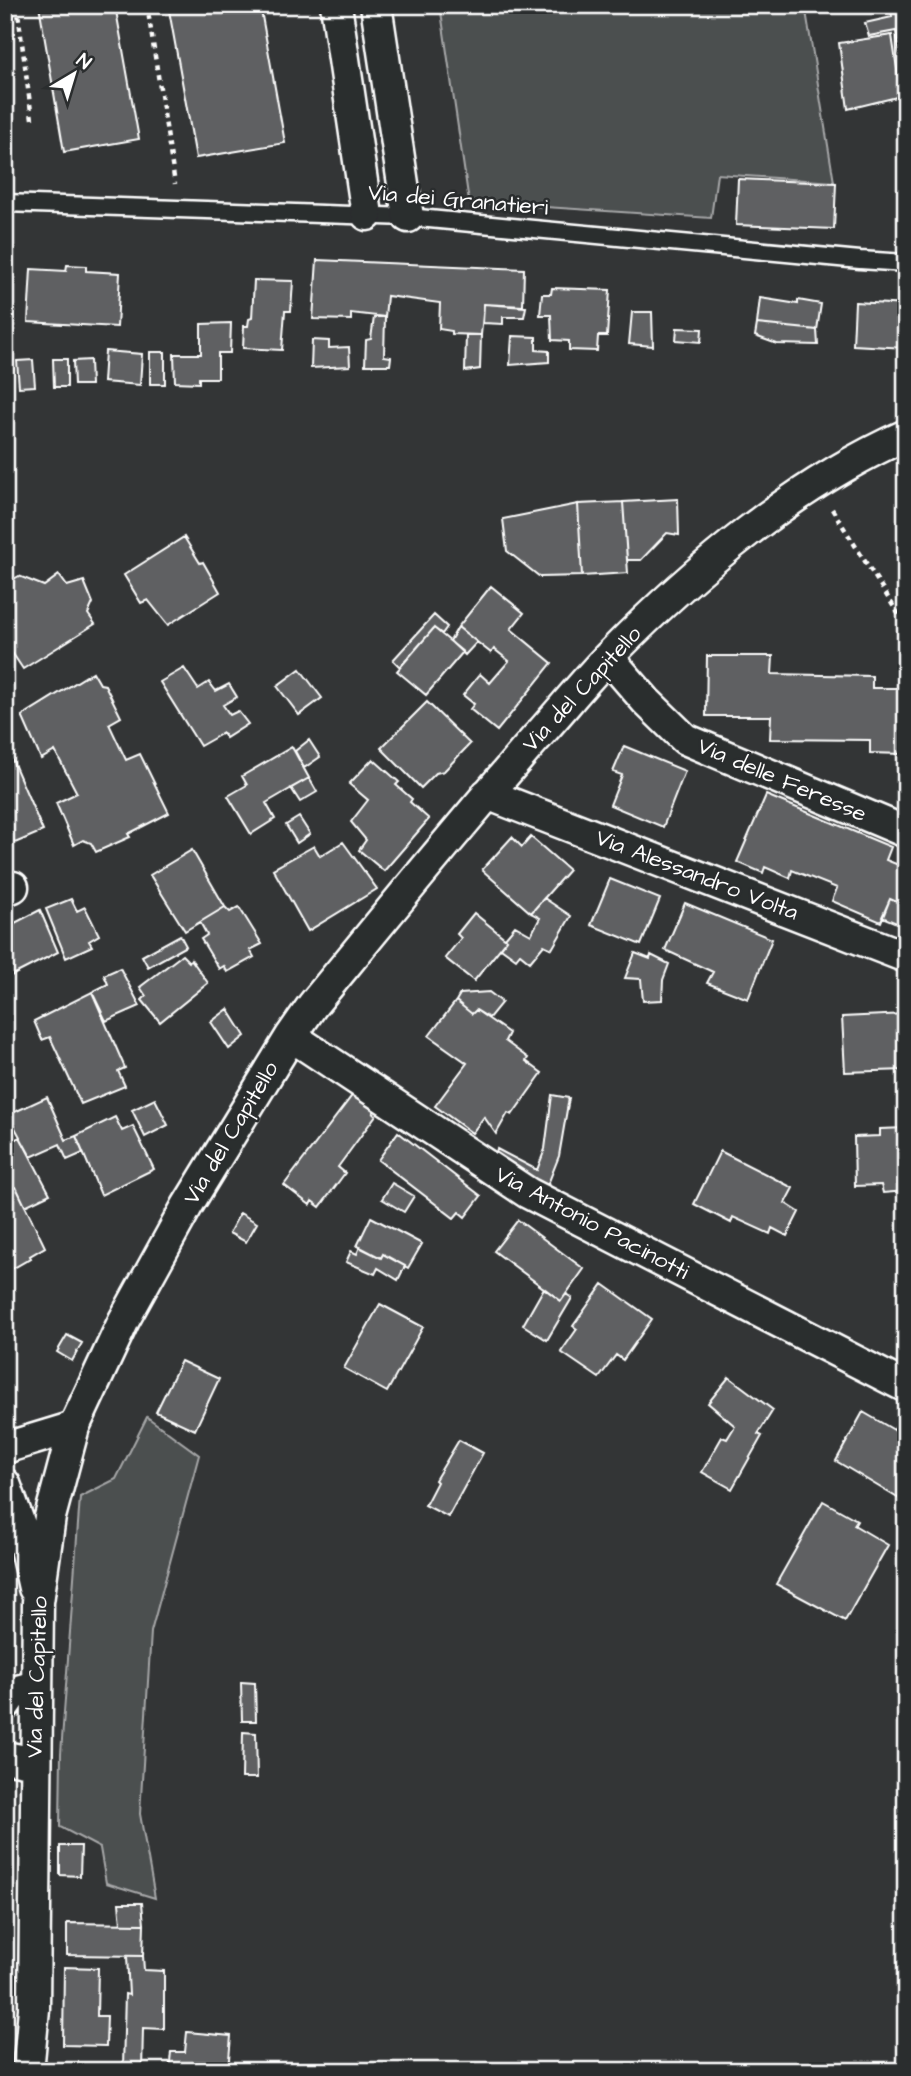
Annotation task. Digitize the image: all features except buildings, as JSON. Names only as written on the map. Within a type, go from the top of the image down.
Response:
[{"type":"street","points":[[336,5],[367,215]]},
{"type":"street","points":[[376,5],[408,217]]},
{"type":"street","name":"Via del Capitello","points":[[28,2071],[34,2009],[37,1602],[50,1517],[74,1427],[124,1320],[187,1206],[312,1006],[488,794],[608,657],[684,583],[772,514],[864,454],[906,435]]},
{"type":"street","name":"Via delle Feresse","points":[[608,657],[646,701],[685,739],[906,832]]},
{"type":"street","name":"Via Alessandro Volta","points":[[488,794],[906,957]]},
{"type":"street","name":"Via Antonio Pacinotti","points":[[291,1036],[528,1193],[906,1387]]},
{"type":"street","points":[[5,1448],[74,1427]]},
{"type":"street","points":[[5,1484],[20,1525],[37,1602]]},
{"type":"street","points":[[5,1705],[15,1692],[36,1686]]},
{"type":"street","points":[[5,1757],[35,1763]]},
{"type":"lane","name":"Via dei Granatieri","points":[[5,203],[408,217],[906,263]]},
{"type":"path","points":[[17,5],[32,119]]},
{"type":"path","points":[[147,5],[178,209]]},
{"type":"path","points":[[816,485],[906,626]]},
{"type":"shaded area","points":[[440,5],[805,5],[834,182],[717,174],[711,218],[469,202]]},
{"type":"shaded area","points":[[147,1417],[199,1455],[151,1632],[140,1814],[155,1898],[106,1883],[100,1848],[60,1827],[61,1753],[80,1497],[116,1479]]}]
